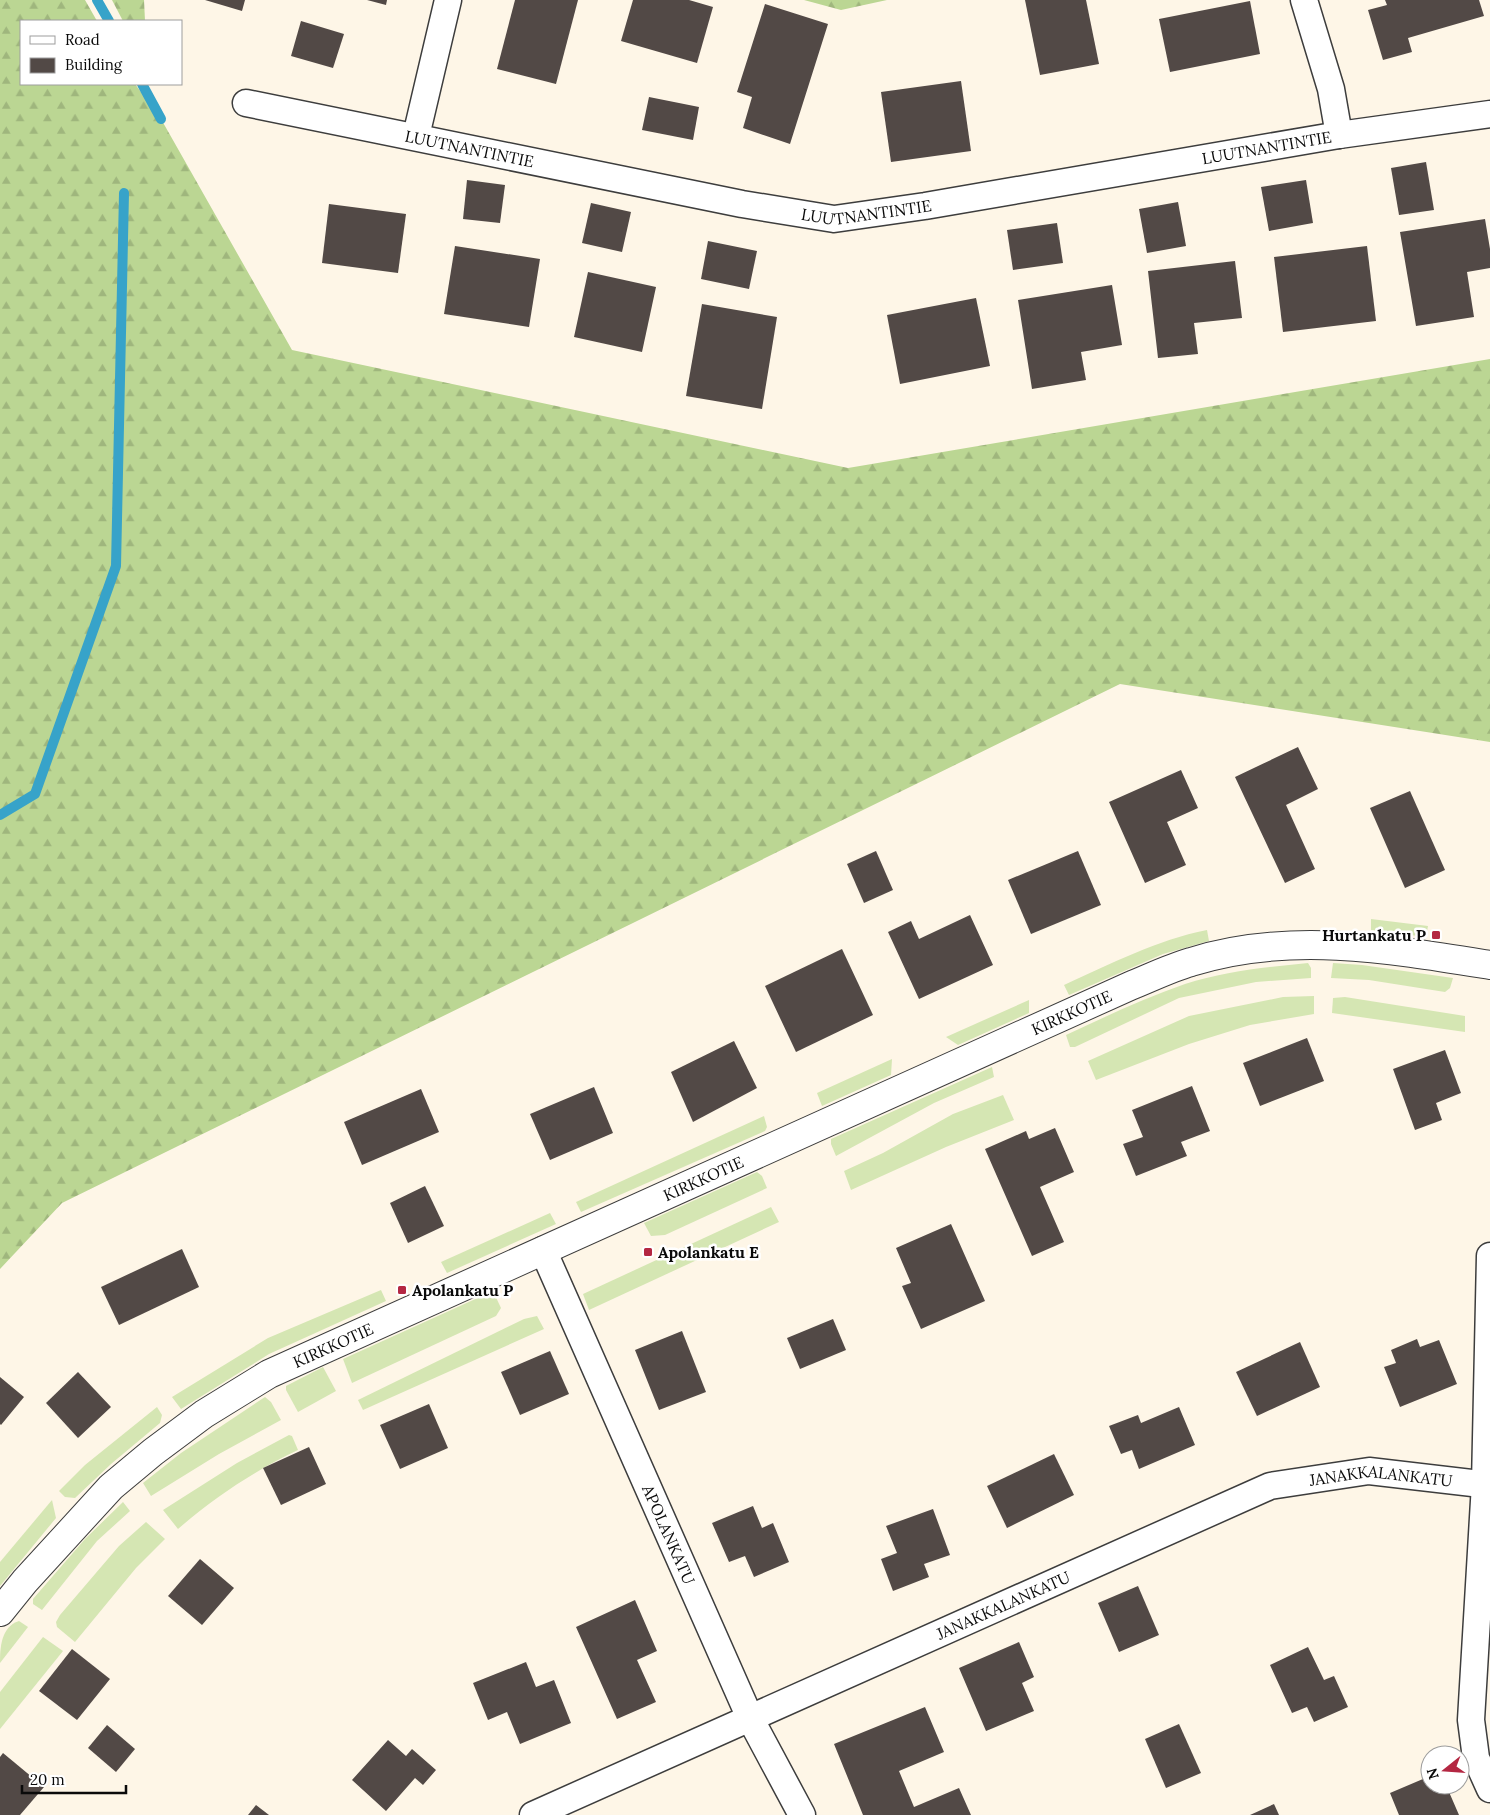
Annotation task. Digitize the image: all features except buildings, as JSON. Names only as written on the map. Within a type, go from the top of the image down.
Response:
[{"type":"street","points":[[416,136],[448,0]]},
{"type":"street","points":[[1304,0],[1331,90],[1339,135]]},
{"type":"street","name":"LUUTNANTINTIE","points":[[246,103],[416,136],[742,204],[834,219],[935,204],[1339,135],[1490,114]]},
{"type":"street","name":"KIRKKOTIE","points":[[0,1612],[24,1581],[111,1487],[153,1452],[204,1414],[269,1374],[1130,986],[1192,962],[1228,953],[1274,947],[1365,946],[1490,965]]},
{"type":"street","name":"APOLANKATU","points":[[543,1250],[750,1718],[802,1815]]},
{"type":"street","points":[[1490,1256],[1487,1484],[1471,1720],[1476,1758],[1490,1789]]},
{"type":"street","name":"JANAKKALANKATU","points":[[533,1815],[1270,1486],[1369,1471],[1487,1484]]},
{"type":"green space","points":[[0,0],[85,0],[96,20],[20,20],[20,85],[136,85],[161,119],[292,350],[848,468],[1490,359],[1490,742],[1120,684],[62,1203],[0,1269]]},
{"type":"green space","points":[[112,0],[144,0],[145,20],[122,20]]},
{"type":"green space","points":[[804,0],[887,0],[841,10]]},
{"type":"green space","points":[[1371,919],[1428,926],[1426,937],[1371,930]]},
{"type":"green space","points":[[1207,930],[1209,941],[1163,954],[1069,995],[1064,985],[1152,946]]},
{"type":"green space","points":[[1308,963],[1311,968],[1311,978],[1256,982],[1179,998],[1075,1047],[1070,1047],[1066,1035],[1185,984],[1231,973]]},
{"type":"green space","points":[[1333,963],[1362,965],[1453,978],[1450,988],[1445,992],[1369,980],[1331,978]]},
{"type":"green space","points":[[1314,996],[1314,1014],[1250,1025],[1189,1044],[1096,1080],[1088,1061],[1189,1016],[1283,997]]},
{"type":"green space","points":[[1345,997],[1465,1016],[1465,1032],[1332,1013],[1333,998]]},
{"type":"green space","points":[[1029,1000],[1029,1013],[958,1045],[946,1037]]},
{"type":"green space","points":[[892,1059],[891,1075],[822,1106],[817,1093]]},
{"type":"green space","points":[[992,1067],[994,1077],[934,1103],[836,1156],[831,1139]]},
{"type":"green space","points":[[1003,1095],[1014,1120],[946,1147],[851,1190],[844,1171],[883,1153],[953,1114]]},
{"type":"green space","points":[[764,1116],[767,1127],[765,1131],[581,1212],[576,1202]]},
{"type":"green space","points":[[757,1172],[762,1176],[767,1188],[665,1235],[651,1236],[644,1223]]},
{"type":"green space","points":[[771,1207],[779,1222],[589,1310],[583,1294]]},
{"type":"green space","points":[[550,1213],[556,1224],[447,1273],[441,1262]]},
{"type":"green space","points":[[381,1290],[386,1301],[269,1354],[181,1409],[172,1397],[268,1338]]},
{"type":"green space","points":[[493,1291],[501,1308],[496,1316],[352,1383],[343,1359]]},
{"type":"green space","points":[[537,1316],[544,1329],[363,1410],[358,1400],[524,1319]]},
{"type":"green space","points":[[323,1367],[336,1391],[298,1412],[286,1390],[286,1386]]},
{"type":"green space","points":[[265,1397],[271,1402],[281,1420],[219,1454],[151,1496],[143,1483],[181,1453]]},
{"type":"green space","points":[[157,1407],[162,1415],[160,1423],[111,1464],[75,1498],[65,1497],[59,1491],[85,1465]]},
{"type":"green space","points":[[289,1435],[292,1436],[298,1450],[235,1485],[178,1529],[163,1510],[237,1463]]},
{"type":"green space","points":[[52,1500],[56,1518],[0,1586],[0,1562]]},
{"type":"green space","points":[[123,1502],[130,1511],[97,1541],[42,1610],[33,1604],[33,1599],[85,1539]]},
{"type":"green space","points":[[146,1522],[165,1539],[136,1568],[75,1642],[57,1627],[56,1622],[60,1615],[119,1546]]},
{"type":"green space","points":[[19,1621],[28,1627],[0,1663],[1,1644],[5,1633],[8,1628]]},
{"type":"green space","points":[[43,1637],[63,1651],[0,1729],[0,1692]]},
{"type":"waterway","points":[[97,0],[108,20]]},
{"type":"waterway","points":[[143,85],[161,119]]},
{"type":"waterway","points":[[0,815],[35,794],[116,566],[124,193]]},
{"type":"place","name":"Hurtankatu P","points":[[1436,935]]},
{"type":"place","name":"Apolankatu E","points":[[648,1252]]},
{"type":"place","name":"Apolankatu P","points":[[402,1290]]}]
